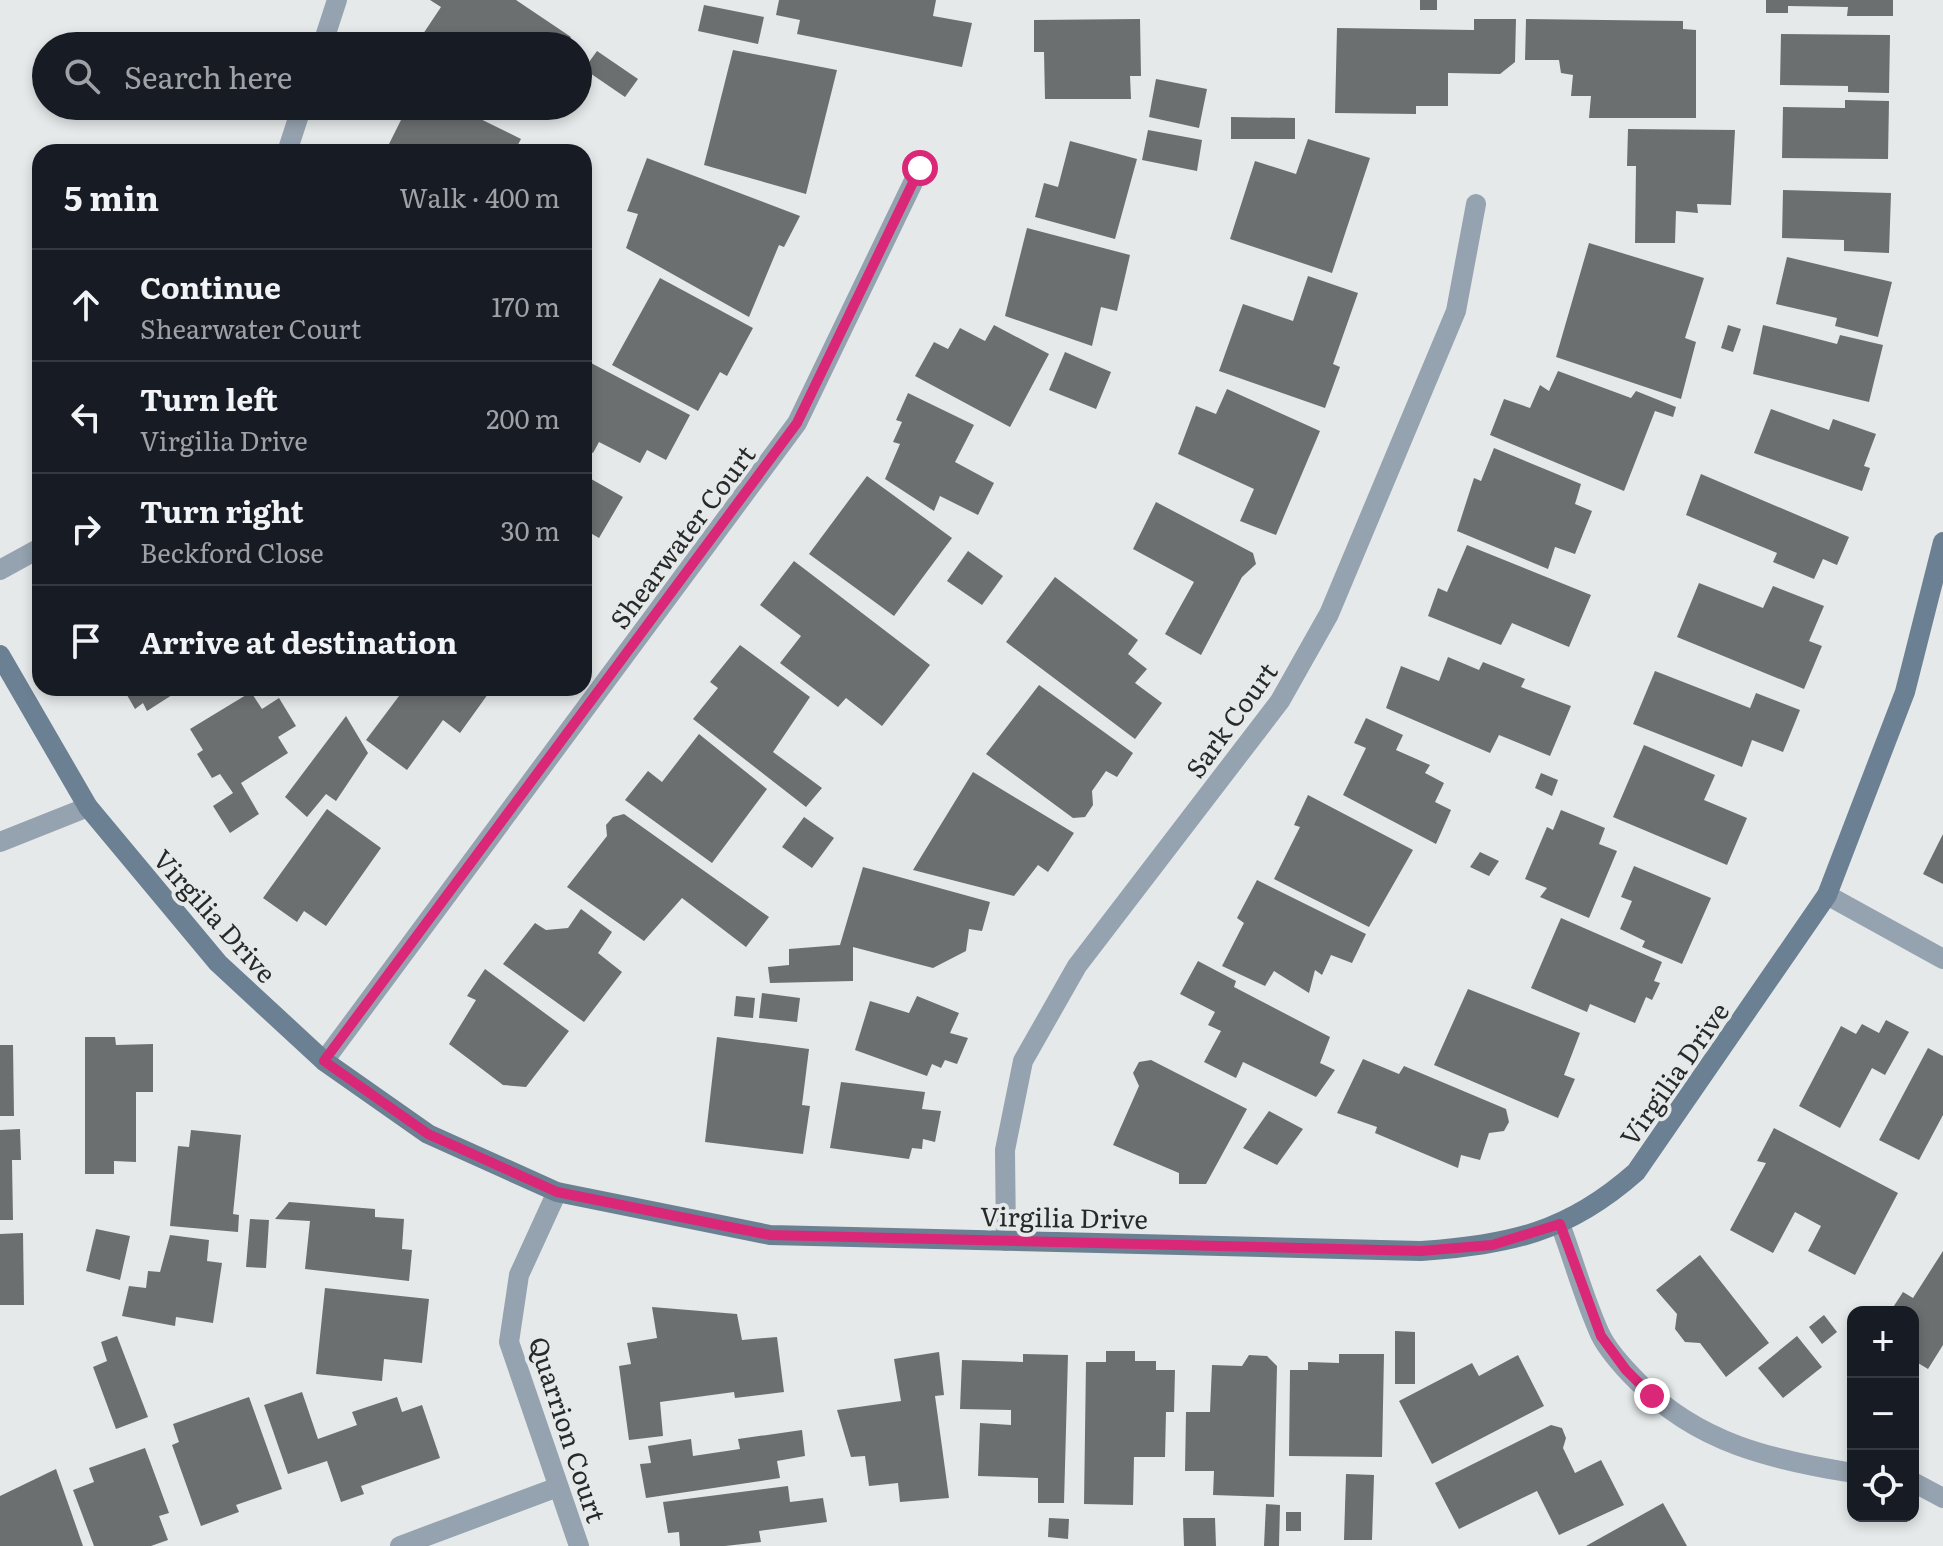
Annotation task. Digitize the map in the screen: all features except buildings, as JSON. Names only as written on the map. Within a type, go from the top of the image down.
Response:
[{"type":"street","points":[[327,32],[337,0]]},
{"type":"street","points":[[290,144],[297,120]]},
{"type":"street","name":"Shearwater Court","points":[[324,1061],[797,423],[920,168]]},
{"type":"street","name":"Sark Court","points":[[1006,1241],[1005,1150],[1023,1061],[1077,966],[1280,701],[1329,614],[1456,311],[1476,204]]},
{"type":"street","name":"Virgilia Drive","points":[[0,655],[88,807],[218,963],[324,1061],[428,1134],[557,1192],[770,1235],[1421,1251],[1492,1245],[1560,1224],[1602,1202],[1636,1172],[1827,895],[1905,692],[1943,542]]},
{"type":"street","points":[[0,570],[32,552]]},
{"type":"street","points":[[0,842],[88,807]]},
{"type":"street","points":[[1827,895],[1943,959]]},
{"type":"street","name":"Quarrion Court","points":[[557,1192],[519,1275],[509,1342],[579,1546]]},
{"type":"street","points":[[1560,1224],[1601,1336],[1626,1370],[1652,1396],[1710,1437],[1747,1452],[1847,1472]]},
{"type":"street","points":[[1919,1485],[1943,1498]]},
{"type":"street","points":[[400,1546],[558,1487]]},
{"type":"route","points":[[920,168],[797,423],[324,1061],[428,1134],[557,1192],[770,1235],[1421,1251],[1492,1245],[1560,1224],[1601,1336],[1626,1370],[1652,1396]]}]
